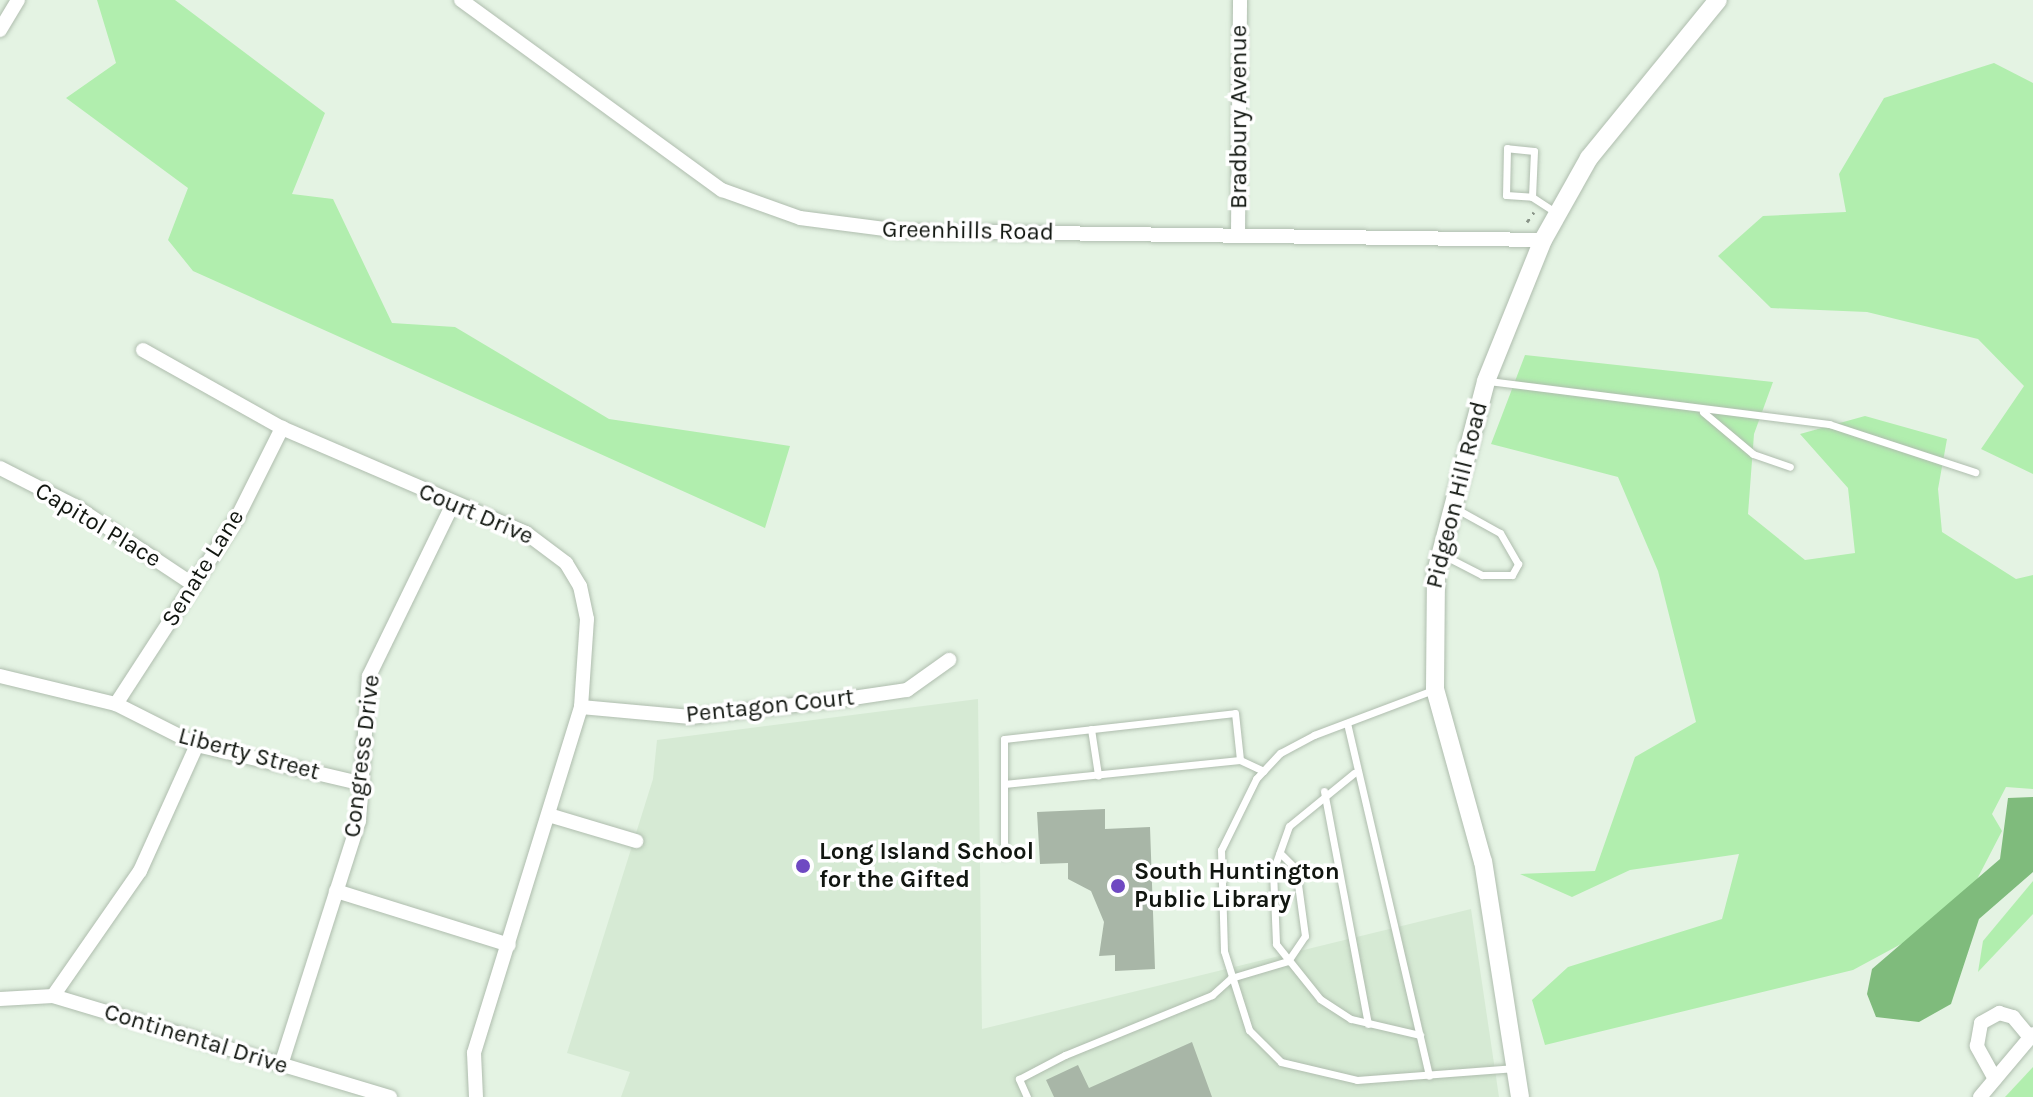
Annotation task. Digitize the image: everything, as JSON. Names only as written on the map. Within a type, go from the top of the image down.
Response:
[{"type":"street","points":[[2,22],[18,0]]},
{"type":"street","name":"Greenhills Road","points":[[461,0],[680,163],[722,190],[800,218],[900,231],[1238,233],[1543,240]]},
{"type":"street","name":"Bradbury Avenue","points":[[1238,233],[1240,0]]},
{"type":"street","name":"Pidgeon Hill Road","points":[[1520,1097],[1483,862],[1435,689],[1431,605],[1440,554],[1486,381],[1543,240],[1589,158],[1718,0]]},
{"type":"street","name":"Court Drive","points":[[143,350],[282,428],[526,533],[566,563],[587,619],[581,707],[552,816],[474,1053],[476,1097]]},
{"type":"street","name":"Senate Lane","points":[[116,704],[194,585],[282,428]]},
{"type":"street","name":"Capitol Place","points":[[0,468],[75,506],[194,585]]},
{"type":"street","name":"Congress Drive","points":[[281,1065],[336,891],[363,784],[369,676],[453,504]]},
{"type":"street","name":"Pentagon Court","points":[[581,707],[691,717],[846,699],[907,690],[949,660]]},
{"type":"street","name":"Liberty Street","points":[[0,676],[116,704],[197,745],[363,784]]},
{"type":"street","points":[[53,996],[140,871],[197,745]]},
{"type":"street","points":[[552,816],[636,841]]},
{"type":"street","points":[[336,891],[509,945]]},
{"type":"street","name":"Continental Drive","points":[[0,999],[53,996],[390,1097]]},
{"type":"street","points":[[1980,1097],[2031,1036],[2013,1017],[1999,1013],[1981,1023],[1977,1046],[1995,1079]]},
{"type":"lane","points":[[1532,197],[1534,151],[1507,148],[1506,195],[1532,197],[1557,213]]},
{"type":"lane","points":[[1486,381],[1702,411],[1829,424],[1975,472]]},
{"type":"lane","points":[[1702,411],[1753,454],[1790,467]]},
{"type":"lane","points":[[1440,554],[1482,575],[1512,575],[1518,564],[1500,533],[1451,506]]},
{"type":"lane","points":[[1435,689],[1280,753],[1264,771],[1221,850],[1217,890],[1231,978],[1249,1030],[1281,1062],[1357,1080],[1517,1068]]},
{"type":"lane","points":[[1004,855],[1004,739],[1235,713],[1240,760]]},
{"type":"lane","points":[[1347,723],[1354,773],[1429,1076]]},
{"type":"lane","points":[[1091,729],[1098,775]]},
{"type":"lane","points":[[1004,784],[1240,760],[1264,771]]},
{"type":"lane","points":[[1354,773],[1324,791],[1289,826],[1271,898],[1276,944],[1320,999],[1368,1024],[1420,1035]]},
{"type":"lane","points":[[1324,791],[1368,1024]]},
{"type":"lane","points":[[1027,1097],[1019,1079],[1212,995],[1231,978],[1288,961],[1305,936],[1296,869],[1280,853]]},
{"type":"shaded area","points":[[97,0],[175,0],[325,113],[292,194],[333,199],[392,323],[455,327],[609,419],[790,446],[765,528],[193,271],[168,240],[188,188],[66,98],[116,63]]},
{"type":"shaded area","points":[[1994,63],[2033,83],[2033,474],[1981,449],[2024,386],[1978,339],[1867,312],[1771,308],[1718,256],[1763,216],[1846,212],[1839,174],[1884,98]]},
{"type":"shaded area","points":[[1525,355],[1773,382],[1754,434],[1748,514],[1805,560],[1855,553],[1848,488],[1800,434],[1865,416],[1947,439],[1938,489],[1942,532],[2016,579],[2033,575],[2033,789],[2006,787],[1992,814],[2002,831],[1972,889],[1903,943],[1853,970],[1545,1045],[1532,1000],[1568,967],[1722,919],[1739,854],[1630,870],[1572,897],[1520,874],[1595,871],[1635,757],[1696,722],[1658,571],[1618,477],[1491,444]]},
{"type":"shaded area","name":"Long Island School for the Gifted","points":[[978,699],[982,1029],[1471,909],[1499,1097],[621,1097],[630,1072],[567,1053],[653,779],[657,740]]},
{"type":"shaded area","points":[[2033,797],[2033,872],[1979,919],[1951,1004],[1919,1022],[1876,1017],[1867,994],[1872,969],[2000,859],[2008,798]]},
{"type":"shaded area","points":[[2033,881],[2033,914],[1978,972],[1983,941]]},
{"type":"shaded area","points":[[2033,1067],[2033,1097],[2005,1097]]},
{"type":"building","name":"South Huntington Public Library","points":[[1105,809],[1105,829],[1150,827],[1155,969],[1115,971],[1115,955],[1099,956],[1104,922],[1091,891],[1068,879],[1068,863],[1040,864],[1037,812]]},
{"type":"building","points":[[1192,1042],[1212,1097],[1054,1097],[1046,1080],[1078,1065],[1089,1088]]},
{"type":"place","name":"Long Island School for the Gifted","points":[[803,866]]},
{"type":"place","name":"South Huntington Public Library","points":[[1118,886]]}]
